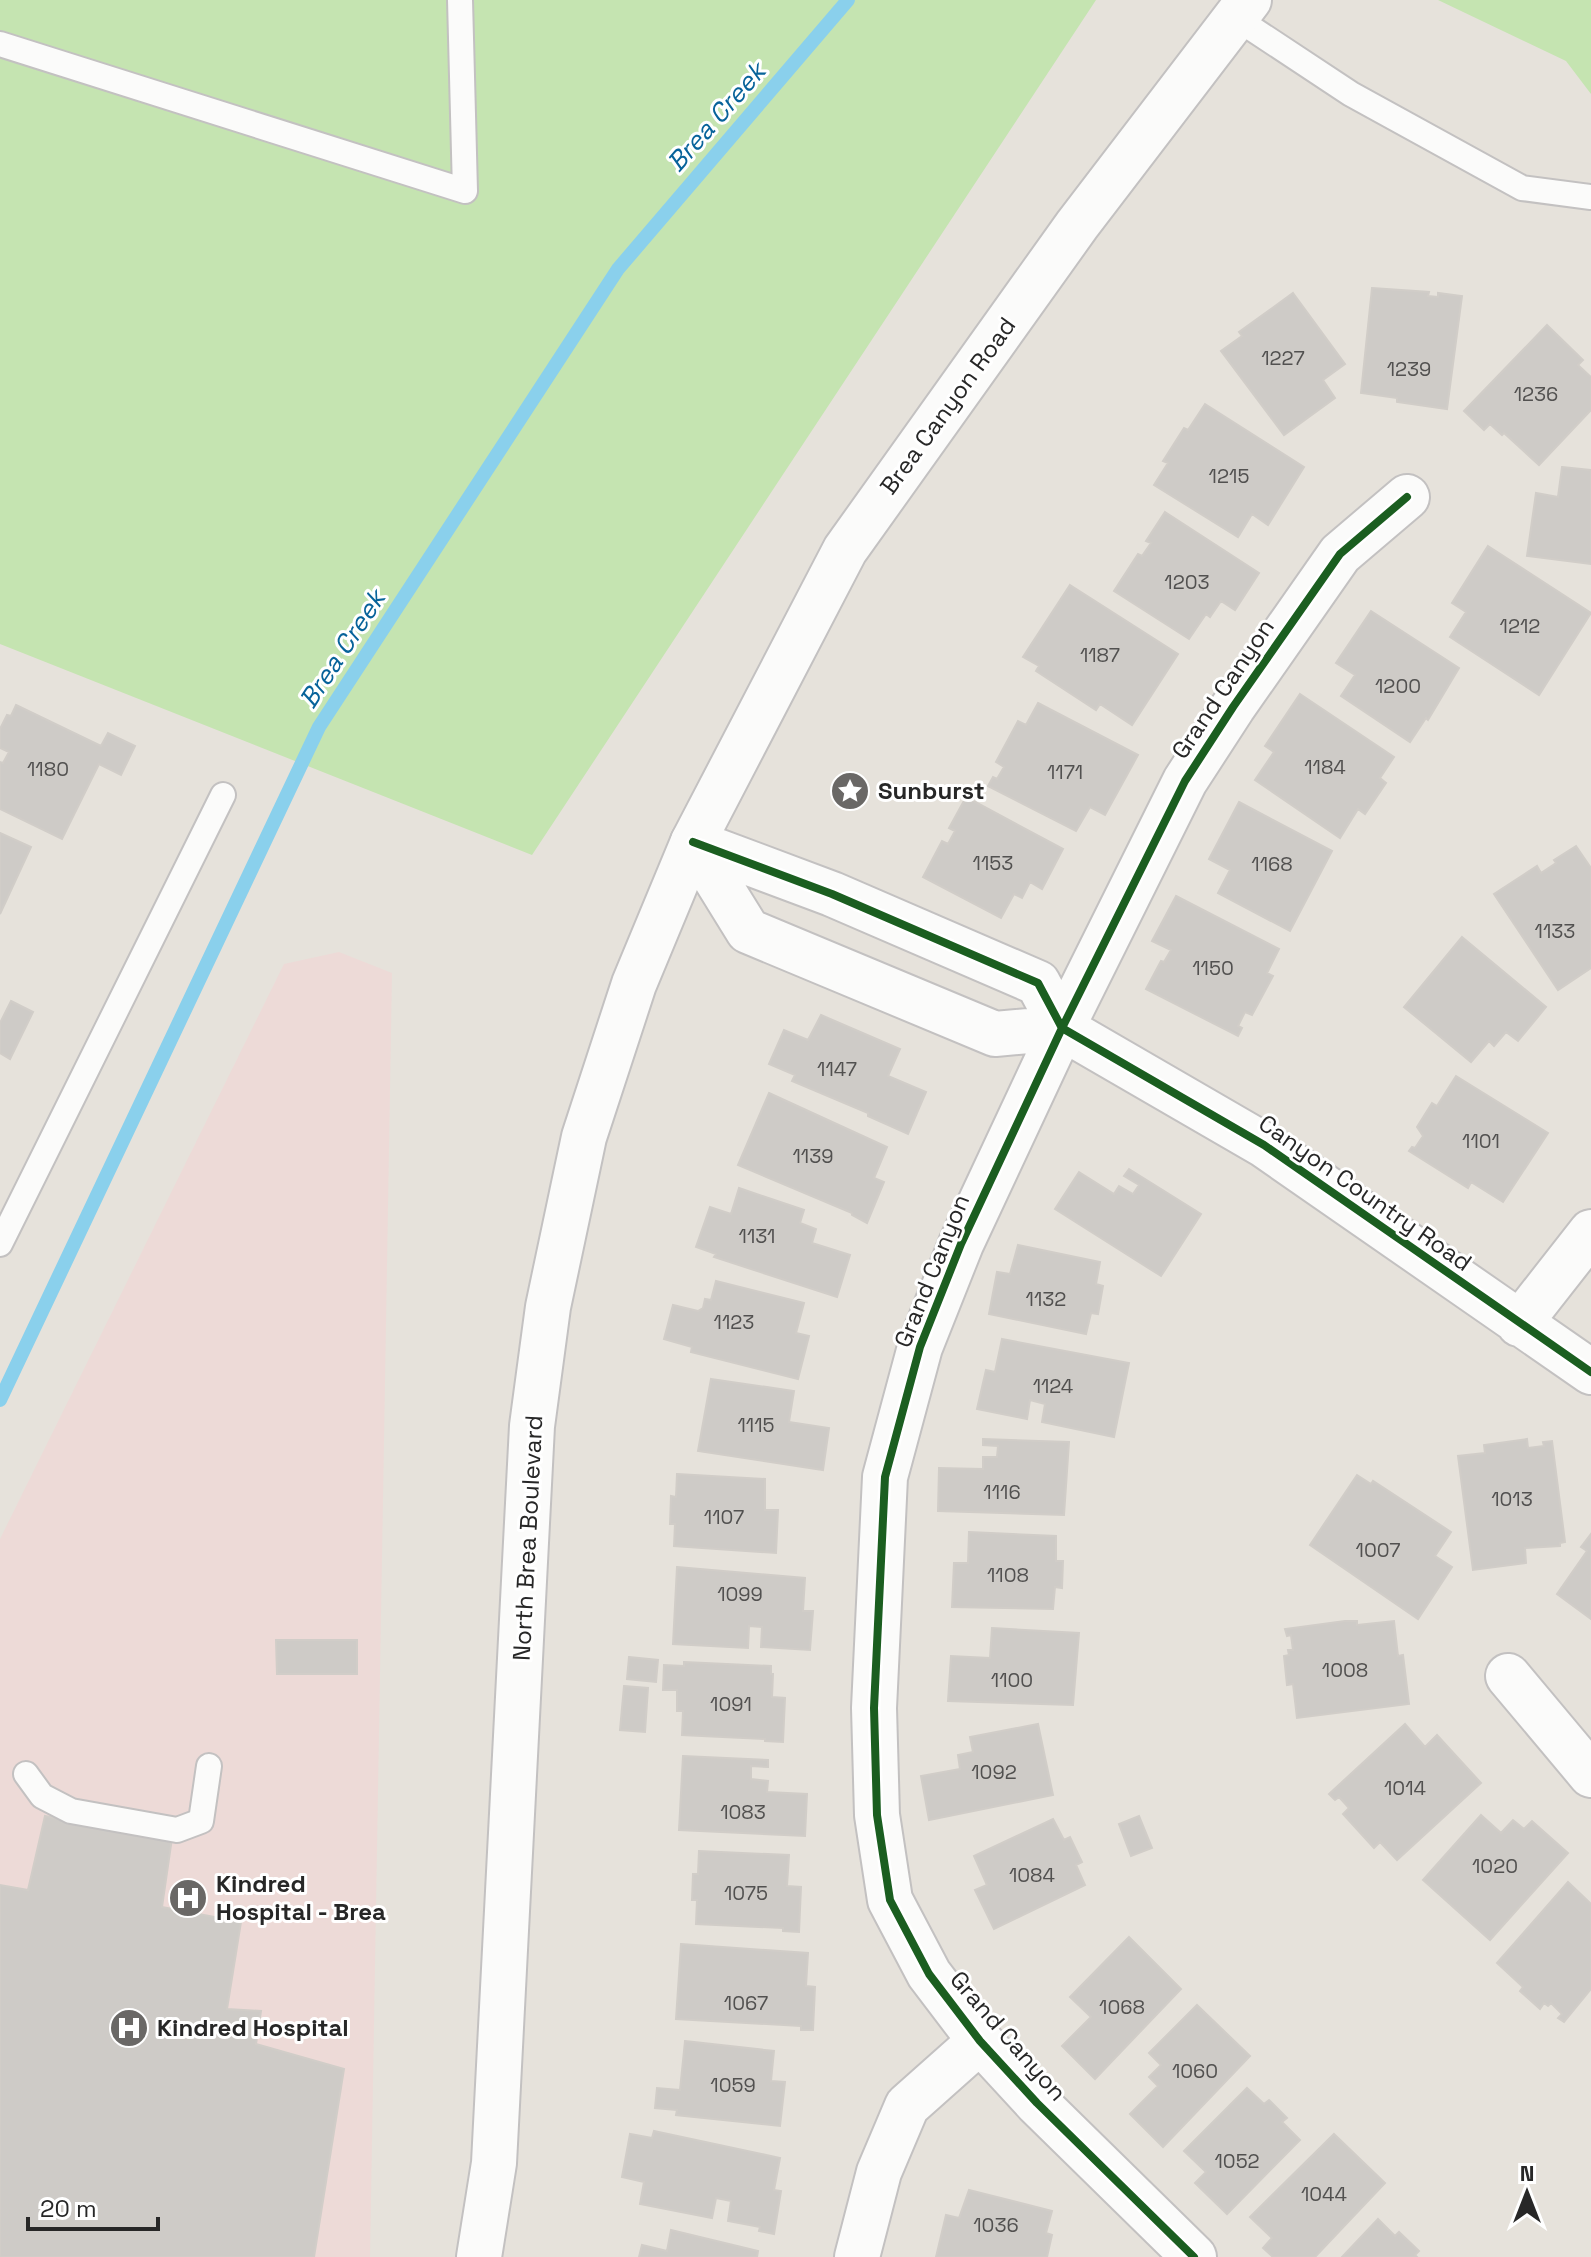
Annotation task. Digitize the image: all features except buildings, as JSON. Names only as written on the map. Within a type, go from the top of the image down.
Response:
[{"type":"street","name":"Brea Canyon Road","points":[[693,842],[845,550],[1077,225],[1243,9]]},
{"type":"street","name":"Grand Canyon","points":[[1194,2257],[1037,2103],[980,2041],[929,1974],[890,1900],[877,1815],[874,1708],[885,1477],[926,1333],[961,1244],[1062,1028],[1185,781],[1340,554],[1407,497]]},
{"type":"street","points":[[693,842],[832,894],[1038,983],[1062,1028],[995,1034],[748,931],[693,842]]},
{"type":"street","name":"North Brea Boulevard","points":[[479,2257],[494,2163],[532,1426],[548,1307],[584,1137],[634,984],[693,842]]},
{"type":"street","name":"Canyon Country Road","points":[[1062,1028],[1264,1145],[1591,1372]]},
{"type":"street","points":[[1519,1324],[1591,1232]]},
{"type":"street","points":[[1508,1676],[1591,1775]]},
{"type":"street","points":[[857,2257],[879,2172],[907,2106],[980,2041]]},
{"type":"lane","points":[[0,44],[465,191],[460,0]]},
{"type":"lane","points":[[1243,9],[1351,94],[1522,188],[1591,197]]},
{"type":"lane","points":[[0,1244],[223,795]]},
{"type":"lane","points":[[26,1774],[42,1796],[71,1811],[177,1830],[201,1821],[209,1766]]},
{"type":"shaded area","name":"Kindred Hospital - Brea","points":[[339,952],[392,973],[370,2257],[0,2257],[0,1539],[284,964]]},
{"type":"green space","points":[[0,0],[1096,0],[532,855],[0,644]]},
{"type":"green space","points":[[1438,0],[1591,0],[1591,94],[1566,61]]},
{"type":"waterway","name":"Brea Creek","points":[[0,1400],[319,727],[618,269],[848,0]]},
{"type":"cycle path","points":[[1194,2257],[1037,2103],[980,2041],[929,1974],[890,1900],[877,1815],[874,1708],[885,1477],[920,1347],[961,1244],[1062,1028],[1185,781],[1340,554],[1407,497]]},
{"type":"cycle path","points":[[693,842],[832,894],[1038,983],[1062,1028],[1264,1145],[1591,1372]]},
{"type":"place","name":"Sunburst","points":[[850,791]]},
{"type":"place","name":"Kindred Hospital - Brea","points":[[188,1898]]},
{"type":"place","name":"Kindred Hospital","points":[[129,2028]]}]
